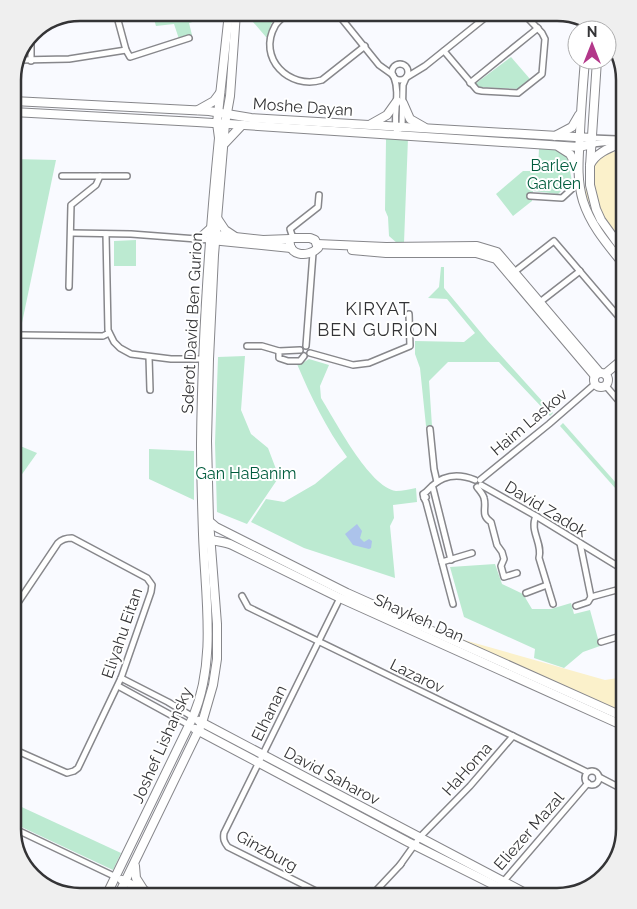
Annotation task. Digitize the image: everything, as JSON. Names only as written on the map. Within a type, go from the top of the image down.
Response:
[{"type":"street","points":[[118,21],[126,50],[130,57],[189,38]]},
{"type":"street","name":"Sderot David Ben Gurion","points":[[208,538],[206,359],[216,239],[221,141],[217,123],[228,21]]},
{"type":"street","name":"Sderot David Ben Gurion","points":[[208,538],[201,442],[216,239],[210,229],[221,141],[226,124],[235,21]]},
{"type":"street","points":[[279,21],[274,26],[269,52],[283,73],[291,79],[316,82],[323,80],[364,46]]},
{"type":"street","points":[[344,21],[382,68],[400,80],[425,66],[482,21]]},
{"type":"street","points":[[444,52],[475,88],[481,91],[515,94],[541,75],[543,70],[546,43],[544,35],[531,21]]},
{"type":"street","points":[[470,83],[538,28]]},
{"type":"street","points":[[31,49],[31,61]]},
{"type":"street","points":[[25,60],[69,59],[126,50]]},
{"type":"street","points":[[377,62],[386,65],[402,64],[415,69],[425,66]]},
{"type":"street","points":[[397,65],[393,70],[393,76],[400,102],[405,112],[413,121],[431,129]]},
{"type":"street","points":[[398,129],[400,102],[408,72],[406,67]]},
{"type":"street","points":[[584,70],[578,171],[580,184],[584,202],[594,224],[616,256]]},
{"type":"street","points":[[596,70],[589,174],[596,209],[616,242]]},
{"type":"street","points":[[198,111],[214,101],[221,91]]},
{"type":"street","name":"Moshe Dayan","points":[[21,101],[218,112],[251,118],[552,140],[580,138],[592,141]]},
{"type":"street","points":[[367,125],[385,117],[400,102]]},
{"type":"street","points":[[578,171],[570,154],[552,140],[572,127],[581,110]]},
{"type":"street","name":"Moshe Dayan","points":[[21,112],[242,125],[431,129],[552,140],[579,147],[592,141]]},
{"type":"street","points":[[197,122],[213,129],[221,141],[228,138],[242,125]]},
{"type":"street","points":[[592,141],[616,140]]},
{"type":"street","points":[[589,174],[590,163],[597,156],[616,144]]},
{"type":"street","points":[[62,176],[127,176]]},
{"type":"street","points":[[69,287],[71,205],[96,185],[100,176]]},
{"type":"street","points":[[530,196],[562,198],[580,184]]},
{"type":"street","points":[[291,238],[318,207],[319,195]]},
{"type":"street","points":[[217,218],[225,230],[234,236]]},
{"type":"street","points":[[200,238],[210,229]]},
{"type":"street","points":[[71,233],[216,239],[310,238],[315,240],[306,346],[310,349],[300,361],[288,361],[279,358],[279,352]]},
{"type":"street","points":[[106,234],[106,292],[109,333],[114,342],[131,354],[149,357],[206,359]]},
{"type":"street","points":[[216,239],[234,236],[291,238]]},
{"type":"street","points":[[291,238],[296,252],[386,247],[477,246],[497,252],[512,274],[601,377]]},
{"type":"street","points":[[512,274],[554,242],[616,314]]},
{"type":"street","points":[[540,302],[580,271]]},
{"type":"street","points":[[512,274],[540,302],[601,377]]},
{"type":"street","points":[[300,350],[302,354],[353,365],[369,363],[410,346],[409,314]]},
{"type":"street","points":[[22,335],[103,336],[109,333]]},
{"type":"street","points":[[247,346],[262,346],[279,352],[300,350],[306,346]]},
{"type":"street","points":[[149,357],[150,390]]},
{"type":"street","name":"Haim Laskov","points":[[477,483],[551,422],[616,365]]},
{"type":"street","name":"Haim Laskov","points":[[601,377],[616,368]]},
{"type":"street","points":[[601,377],[598,387],[606,386],[616,398]]},
{"type":"street","points":[[430,428],[437,482],[423,494],[454,604]]},
{"type":"street","name":"David Zadok","points":[[437,482],[445,478],[459,476],[477,483],[536,516],[616,565]]},
{"type":"street","name":"David Zadok","points":[[432,488],[439,483],[456,478],[477,483]]},
{"type":"street","points":[[477,483],[485,499],[483,511],[487,520],[491,522],[497,545],[502,552],[504,559],[501,566],[504,576],[517,573]]},
{"type":"street","points":[[425,499],[432,488]]},
{"type":"street","points":[[432,488],[451,560]]},
{"type":"street","points":[[536,516],[534,531],[541,551],[539,558],[554,604]]},
{"type":"street","name":"Shaykeh Dan","points":[[209,521],[216,527],[347,593],[616,713]]},
{"type":"street","points":[[208,538],[227,537],[244,541]]},
{"type":"street","name":"Eliyahu Eitan","points":[[21,597],[58,543],[66,538],[72,538],[147,578],[152,585],[122,678],[78,768],[67,773],[21,753]]},
{"type":"street","name":"Shaykeh Dan","points":[[208,538],[226,542],[340,598],[616,722]]},
{"type":"street","name":"Joshef Lishansky","points":[[123,888],[200,727],[213,685],[218,644],[212,558],[208,538]]},
{"type":"street","name":"Joshef Lishansky","points":[[109,888],[193,717],[202,690],[206,665],[208,538]]},
{"type":"street","points":[[580,543],[591,597]]},
{"type":"street","points":[[212,558],[219,546],[225,544],[232,545]]},
{"type":"street","points":[[442,562],[472,553]]},
{"type":"street","points":[[526,592],[547,585]]},
{"type":"street","points":[[576,606],[588,602],[591,597],[616,590]]},
{"type":"street","name":"Lazarov","points":[[242,596],[248,607],[587,772]]},
{"type":"street","name":"Elhanan","points":[[224,841],[224,833],[340,598]]},
{"type":"street","points":[[601,642],[616,639]]},
{"type":"street","name":"David Saharov","points":[[122,678],[193,717],[200,727],[258,763],[415,846],[510,888]]},
{"type":"street","name":"David Saharov","points":[[118,686],[189,725],[200,727],[262,754],[422,838],[505,888]]},
{"type":"street","name":"HaHoma","points":[[378,888],[513,736]]},
{"type":"street","points":[[599,777],[598,781],[594,784],[588,783],[585,778],[587,772],[592,770],[599,777],[616,786]]},
{"type":"street","name":"Eliezer Mazal","points":[[497,888],[588,783]]},
{"type":"street","points":[[22,833],[113,878],[138,888]]},
{"type":"street","name":"Ginzburg","points":[[224,841],[228,847],[310,888]]},
{"type":"street","points":[[135,862],[135,875],[142,888]]},
{"type":"green space","points":[[154,21],[196,21],[189,23],[192,35],[179,39],[174,24],[156,26]]},
{"type":"green space","points":[[252,21],[274,21],[271,24],[268,37]]},
{"type":"green space","points":[[511,57],[530,79],[519,89],[479,87],[475,84]]},
{"type":"green space","points":[[384,136],[408,138],[404,243],[397,243],[389,236],[388,217],[385,210],[386,140]]},
{"type":"green space","name":"Barlev Garden","points":[[539,148],[558,150],[567,156],[572,181],[558,194],[533,191],[532,201],[513,216],[496,194],[523,171],[538,171]]},
{"type":"green space","points":[[21,159],[56,160],[21,328]]},
{"type":"green space","points":[[136,240],[136,266],[114,266],[114,241]]},
{"type":"green space","points":[[441,267],[444,267],[444,288],[487,340],[553,413],[550,416],[499,362],[448,362],[429,381],[432,426],[426,426],[420,368],[415,354],[415,341],[464,342],[475,333],[447,299],[428,298],[439,287]]},
{"type":"green space","name":"Gan HaBanim","points":[[245,356],[241,410],[251,434],[268,448],[279,477],[247,524],[217,512],[215,443],[218,357]]},
{"type":"green space","points":[[309,359],[329,365],[320,386],[321,398],[364,466],[386,487],[396,491],[416,488],[417,502],[393,505],[394,518],[390,526],[395,578],[304,548],[251,522],[266,499],[284,502],[315,484],[347,457],[319,412],[297,364],[301,364]]},
{"type":"green space","points":[[563,423],[616,483],[616,489],[560,426]]},
{"type":"green space","points":[[21,446],[37,453],[21,476]]},
{"type":"green space","points":[[149,449],[194,451],[194,500],[149,479]]},
{"type":"green space","points":[[495,564],[502,584],[523,594],[532,609],[551,609],[571,603],[574,614],[590,610],[600,646],[583,652],[564,668],[534,658],[535,649],[464,617],[450,567]]},
{"type":"green space","points":[[21,807],[121,853],[113,870],[21,827]]},
{"type":"sand","points":[[616,152],[616,244],[604,230],[585,195],[588,165],[607,153]]},
{"type":"sand","points":[[457,638],[605,680],[616,678],[616,708]]},
{"type":"water","points":[[357,524],[362,531],[360,538],[364,542],[369,539],[372,541],[371,548],[353,545],[345,534]]},
{"type":"district","name":"KIRYAT BEN GURION","points":[[378,318]]}]
